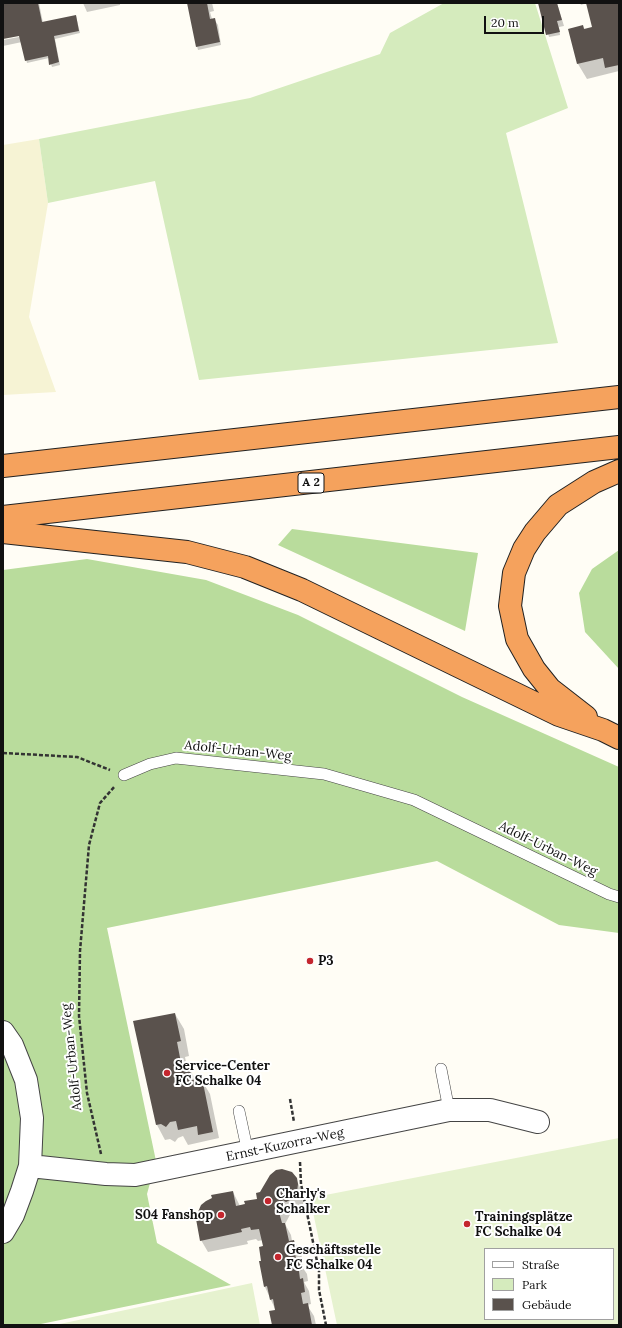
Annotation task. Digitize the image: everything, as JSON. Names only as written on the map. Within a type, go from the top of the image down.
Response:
[{"type":"highway","points":[[3,466],[618,397]]},
{"type":"highway","name":"A 2","points":[[3,517],[619,447]]},
{"type":"highway","points":[[611,734],[550,689],[534,669],[517,639],[510,606],[514,573],[524,549],[535,532],[558,505],[594,482],[619,471]]},
{"type":"highway","points":[[3,532],[187,552],[245,567],[302,590],[559,715],[611,734]]},
{"type":"street","points":[[3,1032],[12,1045],[26,1080],[32,1118],[30,1166],[13,1215],[3,1232]]},
{"type":"street","name":"Ernst-Kuzorra-Weg","points":[[30,1166],[106,1174],[135,1175],[248,1153],[449,1110],[490,1110],[538,1122]]},
{"type":"lane","name":"Adolf-Urban-Weg","points":[[124,775],[150,764],[176,758],[324,774],[414,800],[609,894],[619,897]]},
{"type":"lane","points":[[441,1069],[449,1110]]},
{"type":"lane","points":[[238,1111],[248,1153]]},
{"type":"path","points":[[3,753],[77,757],[124,775]]},
{"type":"path","name":"Adolf-Urban-Weg","points":[[106,1174],[87,1093],[80,1016],[80,951],[89,845],[100,803],[124,775]]},
{"type":"path","points":[[290,1099],[298,1142],[301,1184],[319,1271],[319,1290],[326,1325]]},
{"type":"shaded area","points":[[39,139],[48,203],[29,317],[56,392],[3,395],[3,145]]},
{"type":"green space","points":[[444,3],[535,3],[568,108],[506,133],[558,343],[199,380],[155,181],[48,203],[39,139],[250,98],[380,54],[390,33]]},
{"type":"green space","points":[[292,529],[478,553],[465,631],[278,545]]},
{"type":"green space","points":[[619,550],[619,669],[585,632],[579,593],[592,569]]},
{"type":"green space","points":[[87,559],[206,580],[298,615],[462,697],[619,767],[619,933],[559,925],[437,861],[107,928],[156,1161],[147,1194],[157,1243],[231,1285],[36,1325],[3,1325],[3,570]]},
{"type":"green space","name":"Trainingsplätze FC Schalke 04","points":[[619,1138],[619,1325],[337,1325],[310,1198]]},
{"type":"green space","points":[[252,1283],[260,1325],[55,1325]]},
{"type":"building","points":[[3,3],[38,3],[42,22],[76,15],[79,31],[54,36],[59,62],[49,65],[48,56],[25,61],[19,36],[3,39]]},
{"type":"building","points":[[187,3],[207,3],[210,19],[215,18],[220,42],[196,47]]},
{"type":"building","points":[[538,3],[557,3],[562,20],[557,21],[560,32],[546,35]]},
{"type":"building","points":[[586,3],[618,3],[619,65],[605,68],[603,58],[577,64],[568,29],[583,25],[584,29],[592,27]]},
{"type":"building","name":"Service-Center FC Schalke 04","points":[[175,1013],[181,1041],[177,1042],[182,1068],[189,1066],[192,1080],[202,1078],[213,1132],[198,1135],[197,1126],[178,1130],[176,1121],[170,1122],[166,1127],[161,1124],[156,1125],[133,1021]]},
{"type":"building","name":"Geschäftsstelle FC Schalke 04","points":[[282,1169],[292,1172],[297,1178],[297,1192],[290,1200],[286,1202],[278,1197],[285,1202],[279,1212],[282,1223],[285,1223],[289,1241],[294,1240],[297,1262],[300,1262],[302,1270],[299,1271],[300,1279],[303,1278],[305,1292],[301,1293],[303,1304],[308,1303],[312,1325],[272,1325],[269,1311],[275,1310],[273,1299],[270,1300],[267,1286],[264,1287],[259,1261],[261,1261],[259,1247],[263,1246],[259,1229],[251,1230],[250,1227],[241,1229],[242,1232],[200,1241],[196,1219],[198,1219],[198,1212],[201,1205],[212,1198],[211,1195],[233,1191],[236,1206],[245,1204],[244,1201],[257,1199],[256,1193],[260,1192],[270,1175],[276,1170]]},
{"type":"place","name":"P3","points":[[310,961]]},
{"type":"place","name":"Service-Center FC Schalke 04","points":[[167,1073]]},
{"type":"place","name":"Charly's Schalker","points":[[268,1201]]},
{"type":"place","name":"S04 Fanshop","points":[[221,1215]]},
{"type":"place","name":"Trainingsplätze FC Schalke 04","points":[[467,1224]]},
{"type":"place","name":"Geschäftsstelle FC Schalke 04","points":[[278,1257]]}]
